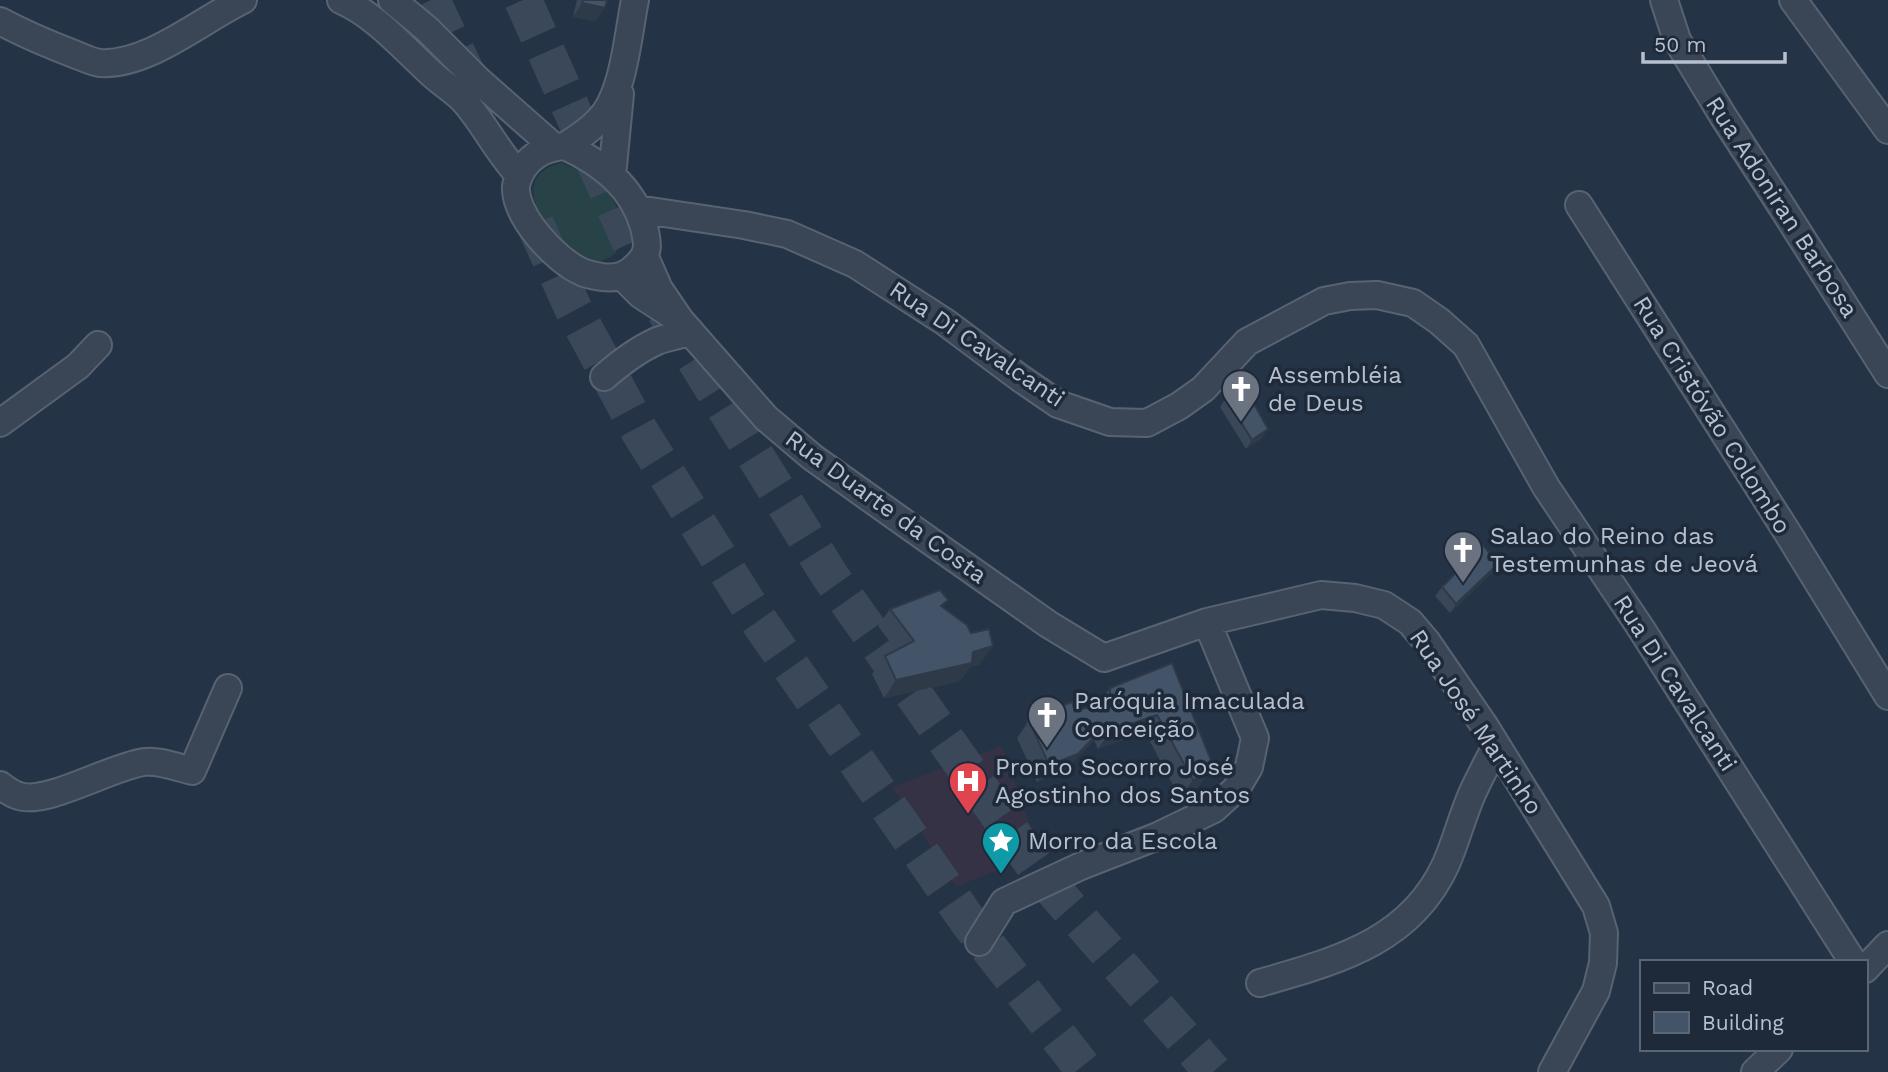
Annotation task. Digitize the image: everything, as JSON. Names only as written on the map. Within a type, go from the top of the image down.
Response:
[{"type":"street","points":[[0,21],[32,38],[98,63],[125,61],[155,50],[243,0]]},
{"type":"street","points":[[341,0],[373,20],[463,99],[506,161],[519,175]]},
{"type":"street","points":[[392,0],[427,29],[478,80],[560,146],[587,156],[628,193],[637,209],[648,244],[645,257],[634,269],[622,276],[605,278],[582,273],[552,251],[534,229],[518,201],[516,187],[519,175],[529,160],[540,153],[560,146],[584,133],[602,118],[615,96],[635,0]]},
{"type":"street","name":"Rua Adoniran Barbosa","points":[[1664,0],[1678,40],[1723,116],[1888,374]]},
{"type":"street","points":[[1793,0],[1888,130]]},
{"type":"street","points":[[612,176],[621,72]]},
{"type":"street","name":"Rua Cristóvão Colombo","points":[[1579,205],[1888,696]]},
{"type":"street","name":"Rua Di Cavalcanti","points":[[637,209],[787,234],[855,264],[945,322],[1058,404],[1110,422],[1147,423],[1179,406],[1203,389],[1247,342],[1324,300],[1377,295],[1413,303],[1466,345],[1546,487],[1640,627],[1852,960]]},
{"type":"street","name":"Rua Duarte da Costa","points":[[645,257],[659,289],[685,326],[766,418],[812,457],[1048,624],[1104,658]]},
{"type":"street","name":"Rua Duarte da Costa","points":[[622,276],[641,295],[685,326]]},
{"type":"street","points":[[604,377],[638,351],[685,326]]},
{"type":"street","points":[[0,423],[78,366],[98,345]]},
{"type":"street","name":"Rua José Martinho","points":[[1104,658],[1207,622],[1321,595],[1355,598],[1384,605],[1410,622],[1427,642],[1496,746],[1596,906],[1604,933],[1603,963],[1596,991],[1552,1072]]},
{"type":"street","points":[[979,942],[1004,902],[1081,866],[1169,831],[1214,809],[1236,789],[1249,767],[1255,738],[1207,622]]},
{"type":"street","points":[[0,785],[19,797],[40,797],[130,765],[147,762],[192,771],[228,688]]},
{"type":"street","points":[[1260,983],[1334,961],[1371,944],[1404,921],[1426,897],[1445,866],[1473,794],[1496,746]]},
{"type":"street","points":[[1867,967],[1888,946]]},
{"type":"street","points":[[1755,1072],[1777,1051]]},
{"type":"shaded area","name":"Pronto Socorro José Agostinho dos Santos","points":[[1002,746],[1036,842],[1020,861],[956,887],[892,787]]},
{"type":"green space","points":[[562,163],[601,186],[619,212],[623,238],[616,253],[606,259],[594,261],[579,256],[564,245],[540,215],[534,198],[535,183],[543,171]]},
{"type":"building","points":[[583,0],[607,0],[605,8],[582,3]]},
{"type":"building","points":[[1244,386],[1268,429],[1252,440],[1226,398]]},
{"type":"building","name":"Salao do Reino das Testemunhas de Jeová","points":[[1483,545],[1498,564],[1456,604],[1442,587]]},
{"type":"building","points":[[940,590],[948,600],[941,606],[967,625],[971,633],[989,629],[993,646],[973,652],[972,663],[896,680],[885,656],[914,641],[890,609]]},
{"type":"building","points":[[1172,663],[1212,763],[1206,768],[1207,775],[1193,780],[1157,715],[1110,731],[1107,723],[1078,754],[1049,765],[1029,720],[1036,716],[1040,702],[1048,698],[1061,706],[1072,702],[1075,711],[1110,701],[1110,688]]},
{"type":"tunnel","points":[[431,0],[468,77]]},
{"type":"tunnel","points":[[523,0],[651,288],[830,576],[1044,879],[1213,1072]]},
{"type":"tunnel","points":[[535,224],[573,308],[640,432],[756,617],[968,921],[1086,1072]]},
{"type":"place","name":"Assembléia de Deus","points":[[1241,423]]},
{"type":"place","name":"Salao do Reino das Testemunhas de Jeová","points":[[1463,584]]},
{"type":"place","name":"Paróquia Imaculada Conceição","points":[[1047,749]]},
{"type":"place","name":"Pronto Socorro José Agostinho dos Santos","points":[[968,815]]},
{"type":"place","name":"Morro da Escola","points":[[1001,875]]}]
